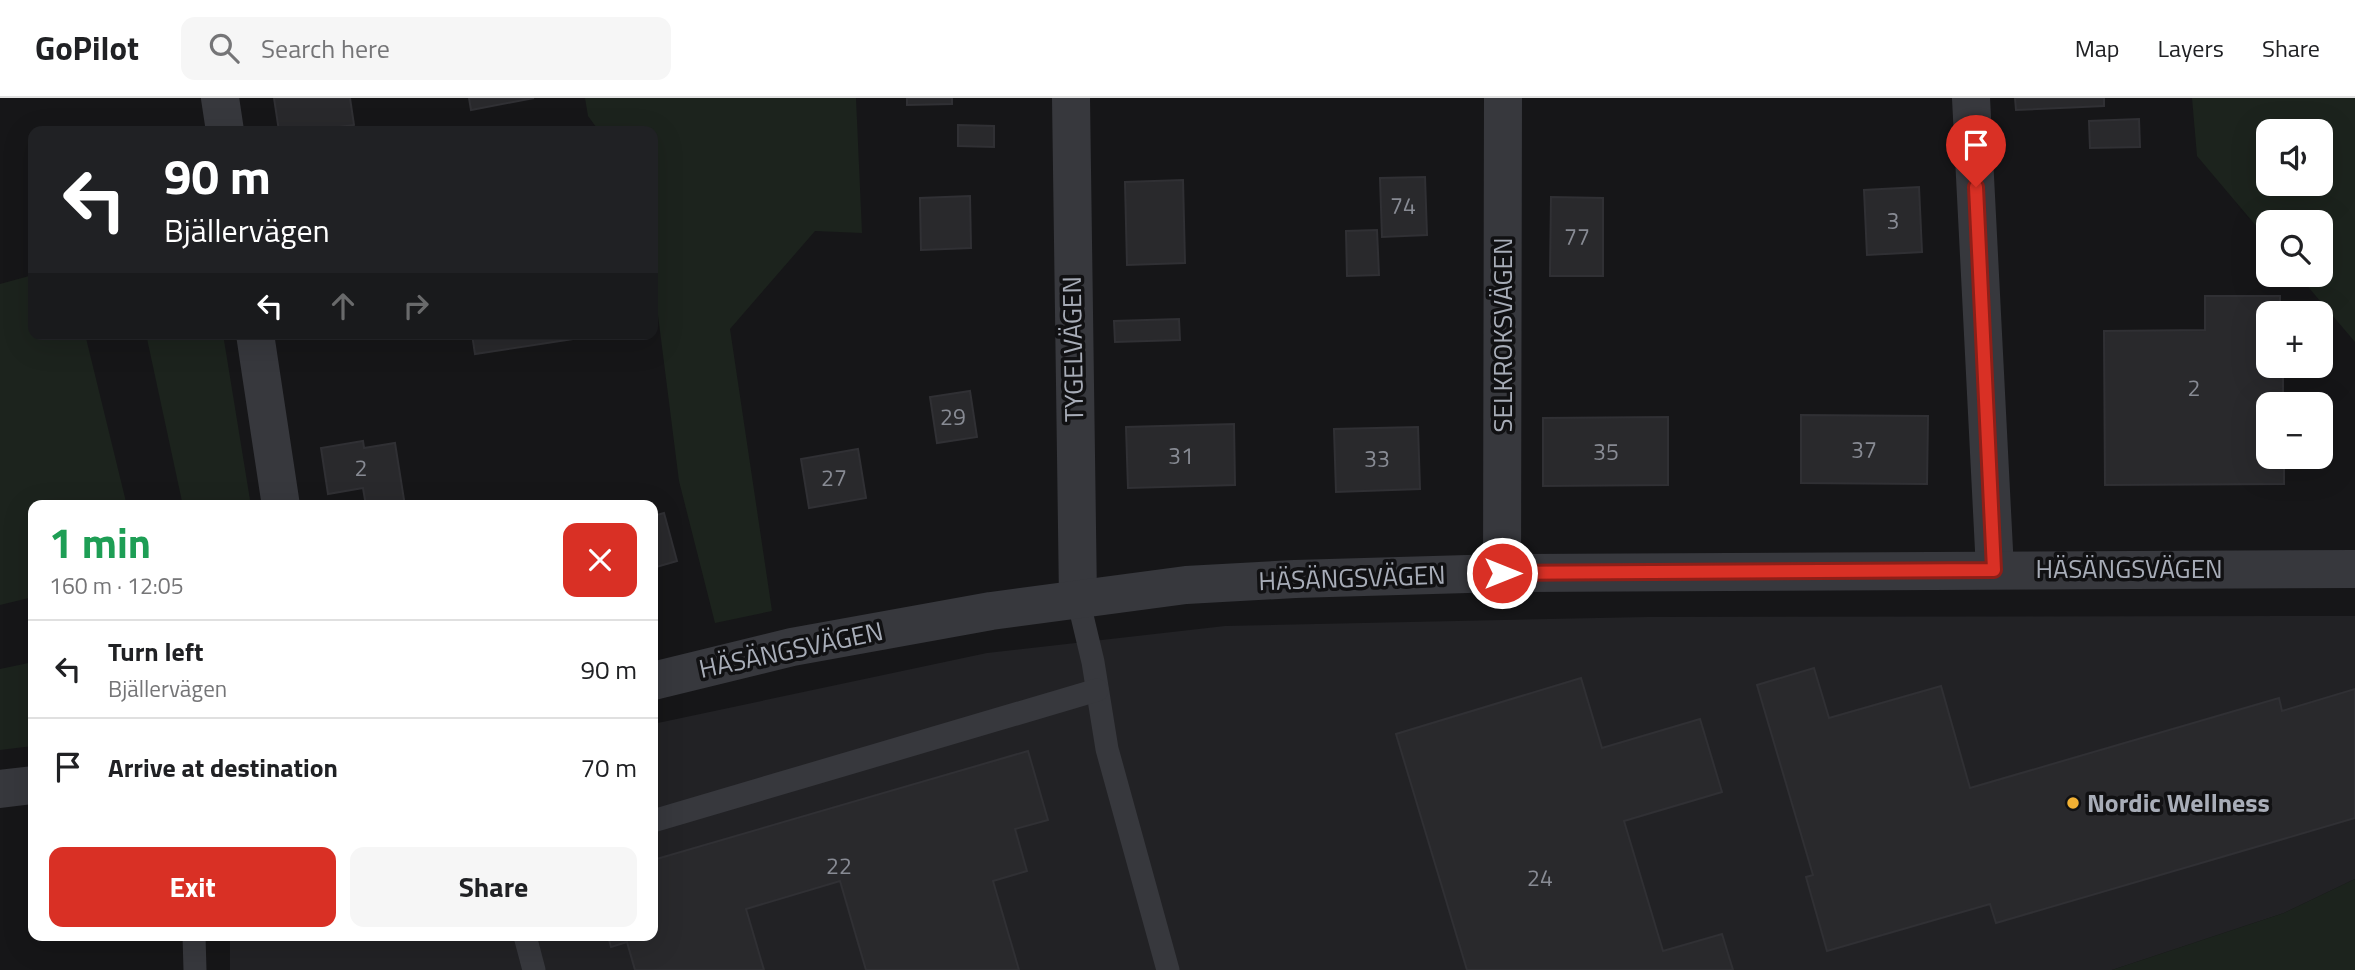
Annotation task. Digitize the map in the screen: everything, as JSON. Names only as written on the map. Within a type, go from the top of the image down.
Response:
[{"type":"street","points":[[220,98],[224,126]]},
{"type":"street","name":"TYGELVÄGEN","points":[[1070,98],[1078,599]]},
{"type":"street","name":"SELKROKSVÄGEN","points":[[1502,573],[1503,98]]},
{"type":"street","points":[[1971,98],[1994,570]]},
{"type":"street","points":[[256,340],[280,500]]},
{"type":"street","name":"HÄSÄNGSVÄGEN","points":[[658,680],[792,647],[991,611],[1186,585],[1502,573],[2355,569]]},
{"type":"street","points":[[0,789],[28,786]]},
{"type":"lane","points":[[1078,599],[1107,749],[1168,970]]},
{"type":"lane","points":[[658,820],[1097,690]]},
{"type":"lane","points":[[194,941],[195,970]]},
{"type":"lane","points":[[526,941],[534,970]]},
{"type":"shaded area","points":[[585,98],[856,98],[862,233],[815,231],[730,329],[772,611],[715,623],[679,481],[658,315],[658,126],[595,126],[588,116]]},
{"type":"shaded area","points":[[2192,98],[2355,98],[2355,342],[2333,316],[2333,301],[2320,301],[2308,287],[2333,287],[2333,210],[2256,210],[2256,226],[2197,156]]},
{"type":"shaded area","points":[[28,276],[28,340],[86,340],[126,500],[28,500],[28,598],[0,605],[0,284]]},
{"type":"shaded area","points":[[147,340],[224,340],[250,500],[182,500]]},
{"type":"shaded area","points":[[2355,616],[2355,879],[2284,913],[2112,970],[230,970],[230,941],[658,941],[658,723],[987,653],[1225,626],[1647,617]]},
{"type":"shaded area","points":[[28,663],[28,747],[0,750],[0,669]]},
{"type":"shaded area","points":[[2355,879],[2355,970],[2112,970],[2284,913]]},
{"type":"building","points":[[274,98],[350,98],[354,125],[278,126]]},
{"type":"building","points":[[469,98],[534,98],[471,110]]},
{"type":"building","points":[[907,98],[952,98],[952,104],[907,105]]},
{"type":"building","points":[[2015,98],[2104,98],[2104,106],[2016,110]]},
{"type":"building","points":[[2139,119],[2140,147],[2090,148],[2089,121]]},
{"type":"building","points":[[958,125],[994,126],[994,147],[958,146]]},
{"type":"building","points":[[1425,177],[1427,235],[1382,237],[1380,178]]},
{"type":"building","points":[[1183,180],[1185,263],[1127,265],[1125,182]]},
{"type":"building","points":[[1919,187],[1922,252],[1867,255],[1864,190]]},
{"type":"building","points":[[970,196],[971,248],[921,250],[920,198]]},
{"type":"building","points":[[1551,197],[1603,198],[1603,276],[1550,276]]},
{"type":"building","points":[[1377,230],[1379,275],[1347,276],[1346,231]]},
{"type":"building","points":[[2205,296],[2280,296],[2280,301],[2256,301],[2256,378],[2283,378],[2283,392],[2256,392],[2256,469],[2284,469],[2284,484],[2105,485],[2104,331],[2205,330]]},
{"type":"building","points":[[1179,319],[1180,340],[1115,342],[1114,321]]},
{"type":"building","points":[[473,340],[567,340],[475,354]]},
{"type":"building","points":[[970,391],[977,437],[937,443],[930,397]]},
{"type":"building","points":[[1801,415],[1928,416],[1927,484],[1801,483]]},
{"type":"building","points":[[1668,417],[1668,485],[1543,486],[1543,418]]},
{"type":"building","points":[[1234,424],[1235,485],[1128,488],[1126,427]]},
{"type":"building","points":[[1418,427],[1420,489],[1336,492],[1334,429]]},
{"type":"building","points":[[363,441],[364,448],[395,443],[404,500],[365,500],[363,488],[328,494],[321,448]]},
{"type":"building","points":[[858,449],[866,498],[809,508],[801,459]]},
{"type":"building","points":[[664,513],[677,561],[658,567],[658,515]]},
{"type":"building","name":"Nordic Wellness","points":[[1814,668],[1829,718],[1941,686],[1970,788],[2279,698],[2282,711],[2355,689],[2355,818],[1996,923],[1990,904],[1827,951],[1806,877],[1813,875],[1757,685]]},
{"type":"building","points":[[1581,678],[1602,748],[1700,719],[1722,792],[1624,821],[1663,951],[1722,934],[1733,970],[1467,970],[1396,734]]},
{"type":"building","points":[[1028,751],[1048,820],[1015,829],[1027,871],[993,881],[1019,970],[866,970],[840,881],[746,909],[764,970],[635,970],[627,942],[611,947],[609,941],[658,941],[658,859]]},
{"type":"place","name":"Nordic Wellness","points":[[2073,803]]},
{"type":"route","points":[[1502,573],[1994,570],[1976,187]]}]
